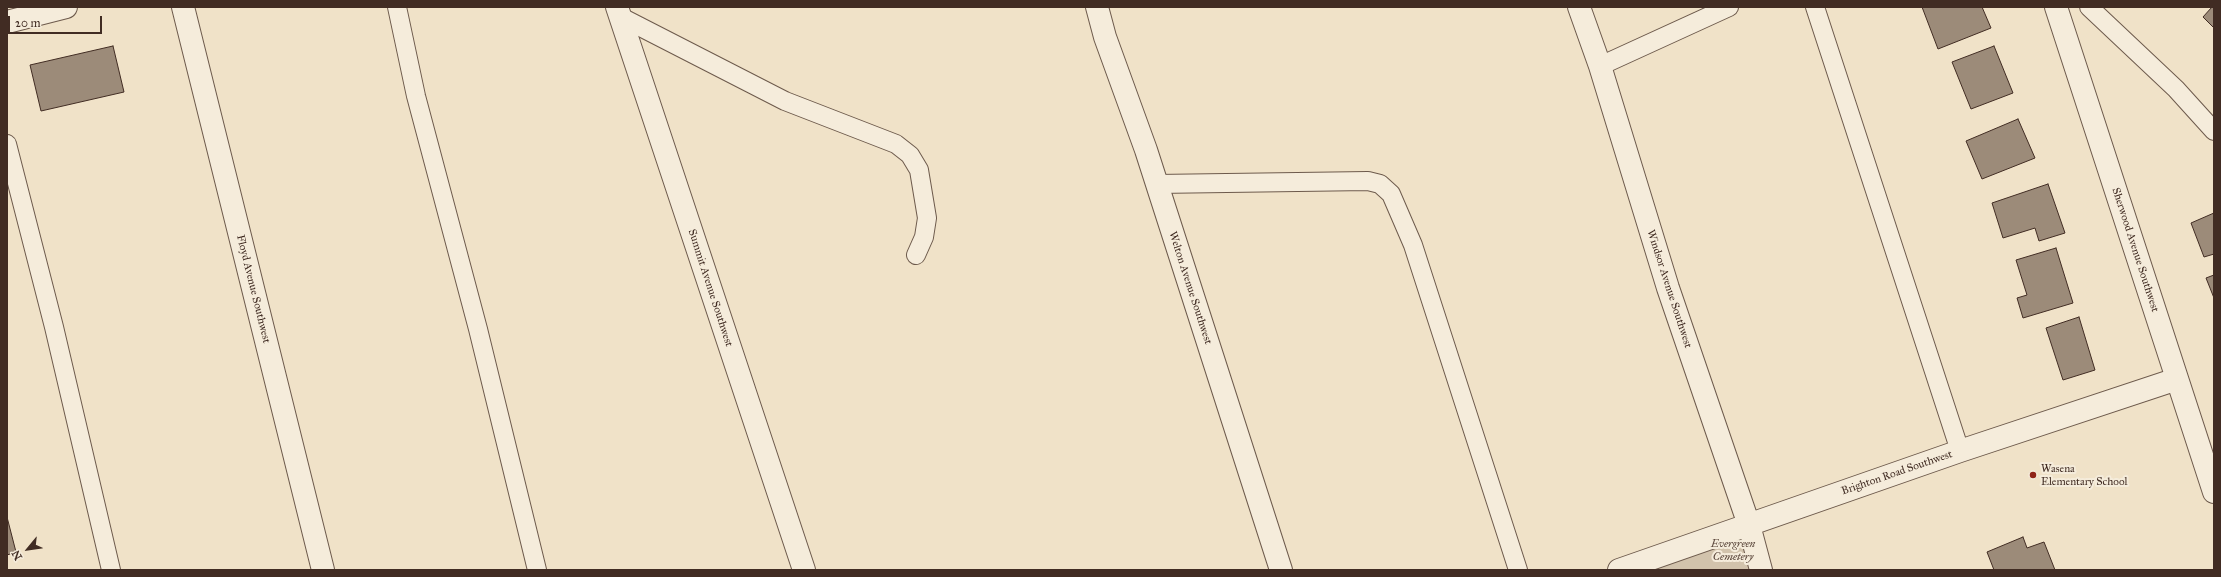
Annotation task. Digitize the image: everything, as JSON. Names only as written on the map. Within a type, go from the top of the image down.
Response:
[{"type":"street","points":[[7,22],[66,7]]},
{"type":"street","name":"Floyd Avenue Southwest","points":[[183,7],[323,570]]},
{"type":"street","name":"Welton Avenue Southwest","points":[[1097,7],[1281,570]]},
{"type":"street","name":"Windsor Avenue Southwest","points":[[1579,7],[1600,66],[1668,288],[1749,525],[1761,570]]},
{"type":"street","name":"Sherwood Avenue Southwest","points":[[2056,7],[2214,492]]},
{"type":"street","name":"Summit Avenue Southwest","points":[[618,11],[804,570]]},
{"type":"street","name":"Brighton Road Southwest","points":[[1619,570],[1960,451],[2177,379]]},
{"type":"lane","points":[[398,7],[416,96],[478,329],[537,570]]},
{"type":"lane","points":[[1600,66],[1729,7]]},
{"type":"lane","points":[[1816,7],[1960,451]]},
{"type":"lane","points":[[2089,7],[2176,89],[2214,131]]},
{"type":"lane","points":[[618,11],[785,101],[896,144],[910,155],[919,170],[927,218],[924,237],[916,255]]},
{"type":"lane","points":[[7,144],[54,327],[111,570]]},
{"type":"lane","points":[[1156,184],[1368,181],[1380,184],[1391,194],[1412,245],[1518,570]]},
{"type":"green space","name":"Evergreen Cemetery","points":[[1749,525],[1758,570],[1621,570]]},
{"type":"building","points":[[1922,7],[1982,7],[1991,28],[1938,49]]},
{"type":"building","points":[[2212,7],[2214,7],[2214,28],[2203,17]]},
{"type":"building","points":[[113,46],[124,92],[41,111],[30,65]]},
{"type":"building","points":[[1994,46],[2013,93],[1971,109],[1952,62]]},
{"type":"building","points":[[2018,119],[2035,158],[1982,179],[1966,141]]},
{"type":"building","points":[[2048,184],[2065,233],[2039,241],[2035,228],[2003,238],[1992,203]]},
{"type":"building","points":[[2214,213],[2214,254],[2204,257],[2191,223]]},
{"type":"building","points":[[2056,248],[2073,303],[2023,318],[2017,298],[2027,295],[2016,260]]},
{"type":"building","points":[[2214,275],[2214,298],[2206,278]]},
{"type":"building","points":[[2079,317],[2095,370],[2063,380],[2046,328]]},
{"type":"building","points":[[7,517],[16,552],[7,555]]},
{"type":"building","points":[[2023,537],[2027,548],[2044,542],[2055,570],[1994,570],[1987,552]]},
{"type":"place","name":"Wasena Elementary School","points":[[2033,475]]}]
